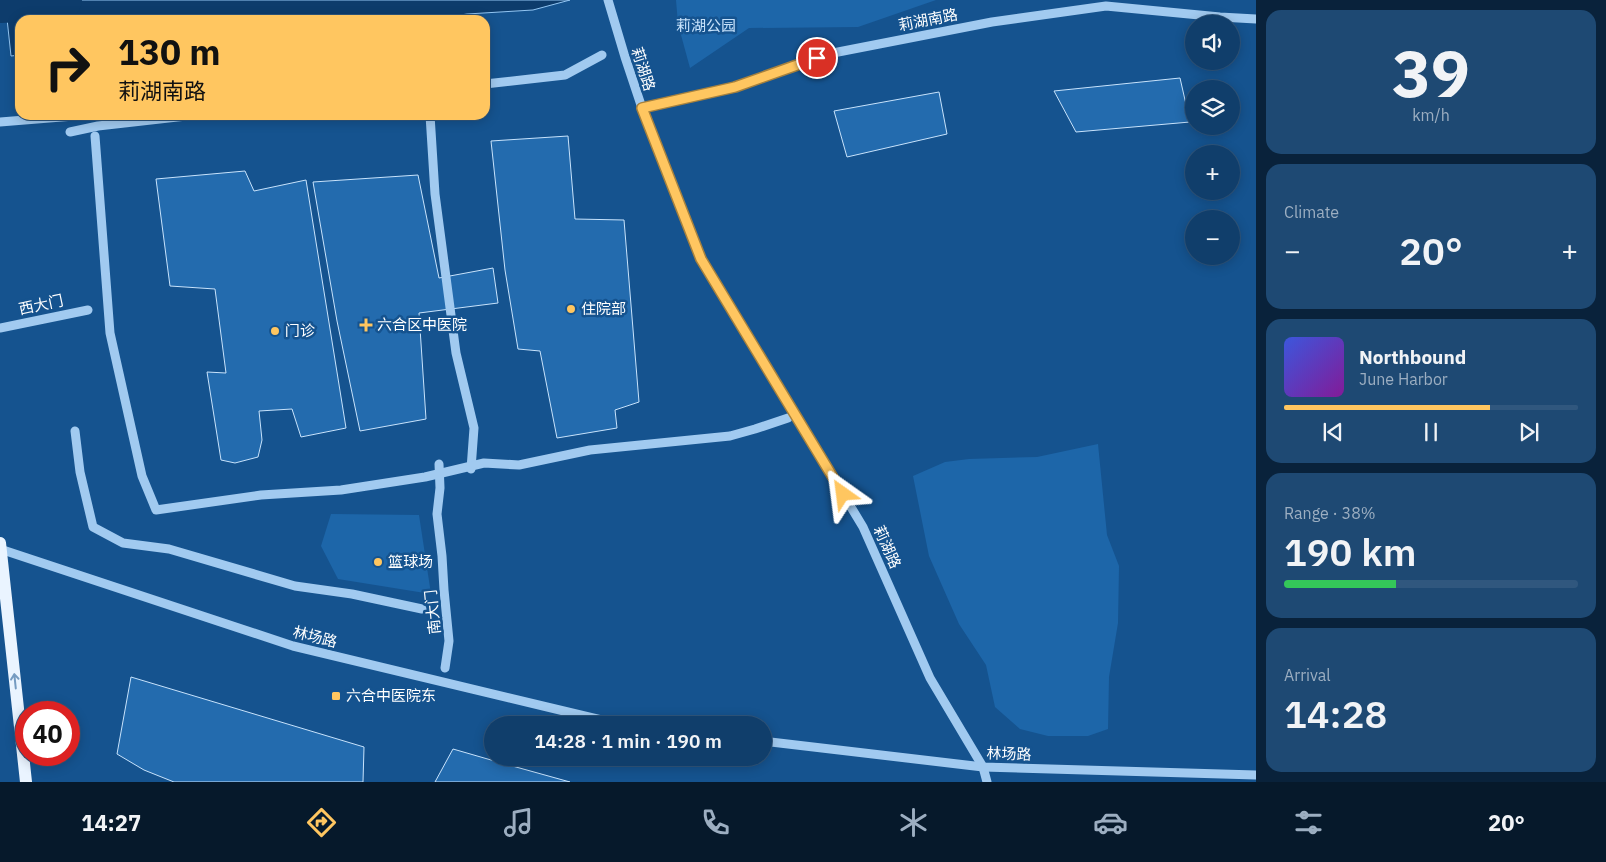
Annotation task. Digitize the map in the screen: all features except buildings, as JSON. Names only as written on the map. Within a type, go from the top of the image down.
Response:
[{"type":"main road","points":[[0,543],[26,782]]},
{"type":"street","name":"莉湖路","points":[[608,0],[642,108],[701,259],[863,527],[930,678],[983,767],[987,782]]},
{"type":"street","name":"莉湖南路","points":[[642,108],[735,87],[833,53],[992,22],[1106,6],[1220,18],[1256,19]]},
{"type":"street","points":[[490,83],[565,75],[602,55]]},
{"type":"street","points":[[0,122],[25,120]]},
{"type":"street","points":[[70,132],[98,126],[151,120]]},
{"type":"street","points":[[430,120],[435,194],[456,353],[474,428],[471,470]]},
{"type":"street","points":[[95,136],[110,333],[142,476],[156,510],[261,496],[341,490],[425,478],[484,463],[519,465],[590,450],[730,436],[788,418]]},
{"type":"street","name":"西大门","points":[[0,328],[88,310]]},
{"type":"street","points":[[75,430],[80,472],[93,527],[108,535],[124,542],[168,549],[295,586],[352,594],[422,609]]},
{"type":"street","name":"南大门","points":[[439,464],[440,488],[437,514],[449,641],[445,668]]},
{"type":"street","name":"林场路","points":[[0,549],[293,646],[585,716]]},
{"type":"street","name":"林场路","points":[[772,742],[983,767],[1256,775]]},
{"type":"green space","name":"莉湖公园","points":[[676,0],[936,0],[858,27],[749,28],[690,68],[678,24]]},
{"type":"green space","points":[[1098,444],[1107,535],[1119,566],[1118,623],[1109,677],[1108,729],[1088,736],[1048,736],[1020,729],[995,707],[986,665],[959,624],[929,556],[913,476],[945,462],[969,459],[1037,457]]},
{"type":"green space","name":"篮球场","points":[[331,514],[419,515],[431,594],[338,579],[321,546]]},
{"type":"shaded area","points":[[5,0],[570,0],[533,10],[460,15],[15,15],[15,56],[11,56]]},
{"type":"waterway","points":[[0,3],[62,0]]},
{"type":"place","name":"住院部","points":[[571,309]]},
{"type":"place","name":"六合区中医院","points":[[366,325]]},
{"type":"place","name":"门诊","points":[[275,331]]},
{"type":"place","name":"篮球场","points":[[378,562]]},
{"type":"place","name":"六合中医院东","points":[[336,696]]},
{"type":"route","points":[[817,58],[735,87],[642,108],[701,259],[843,494]]}]
